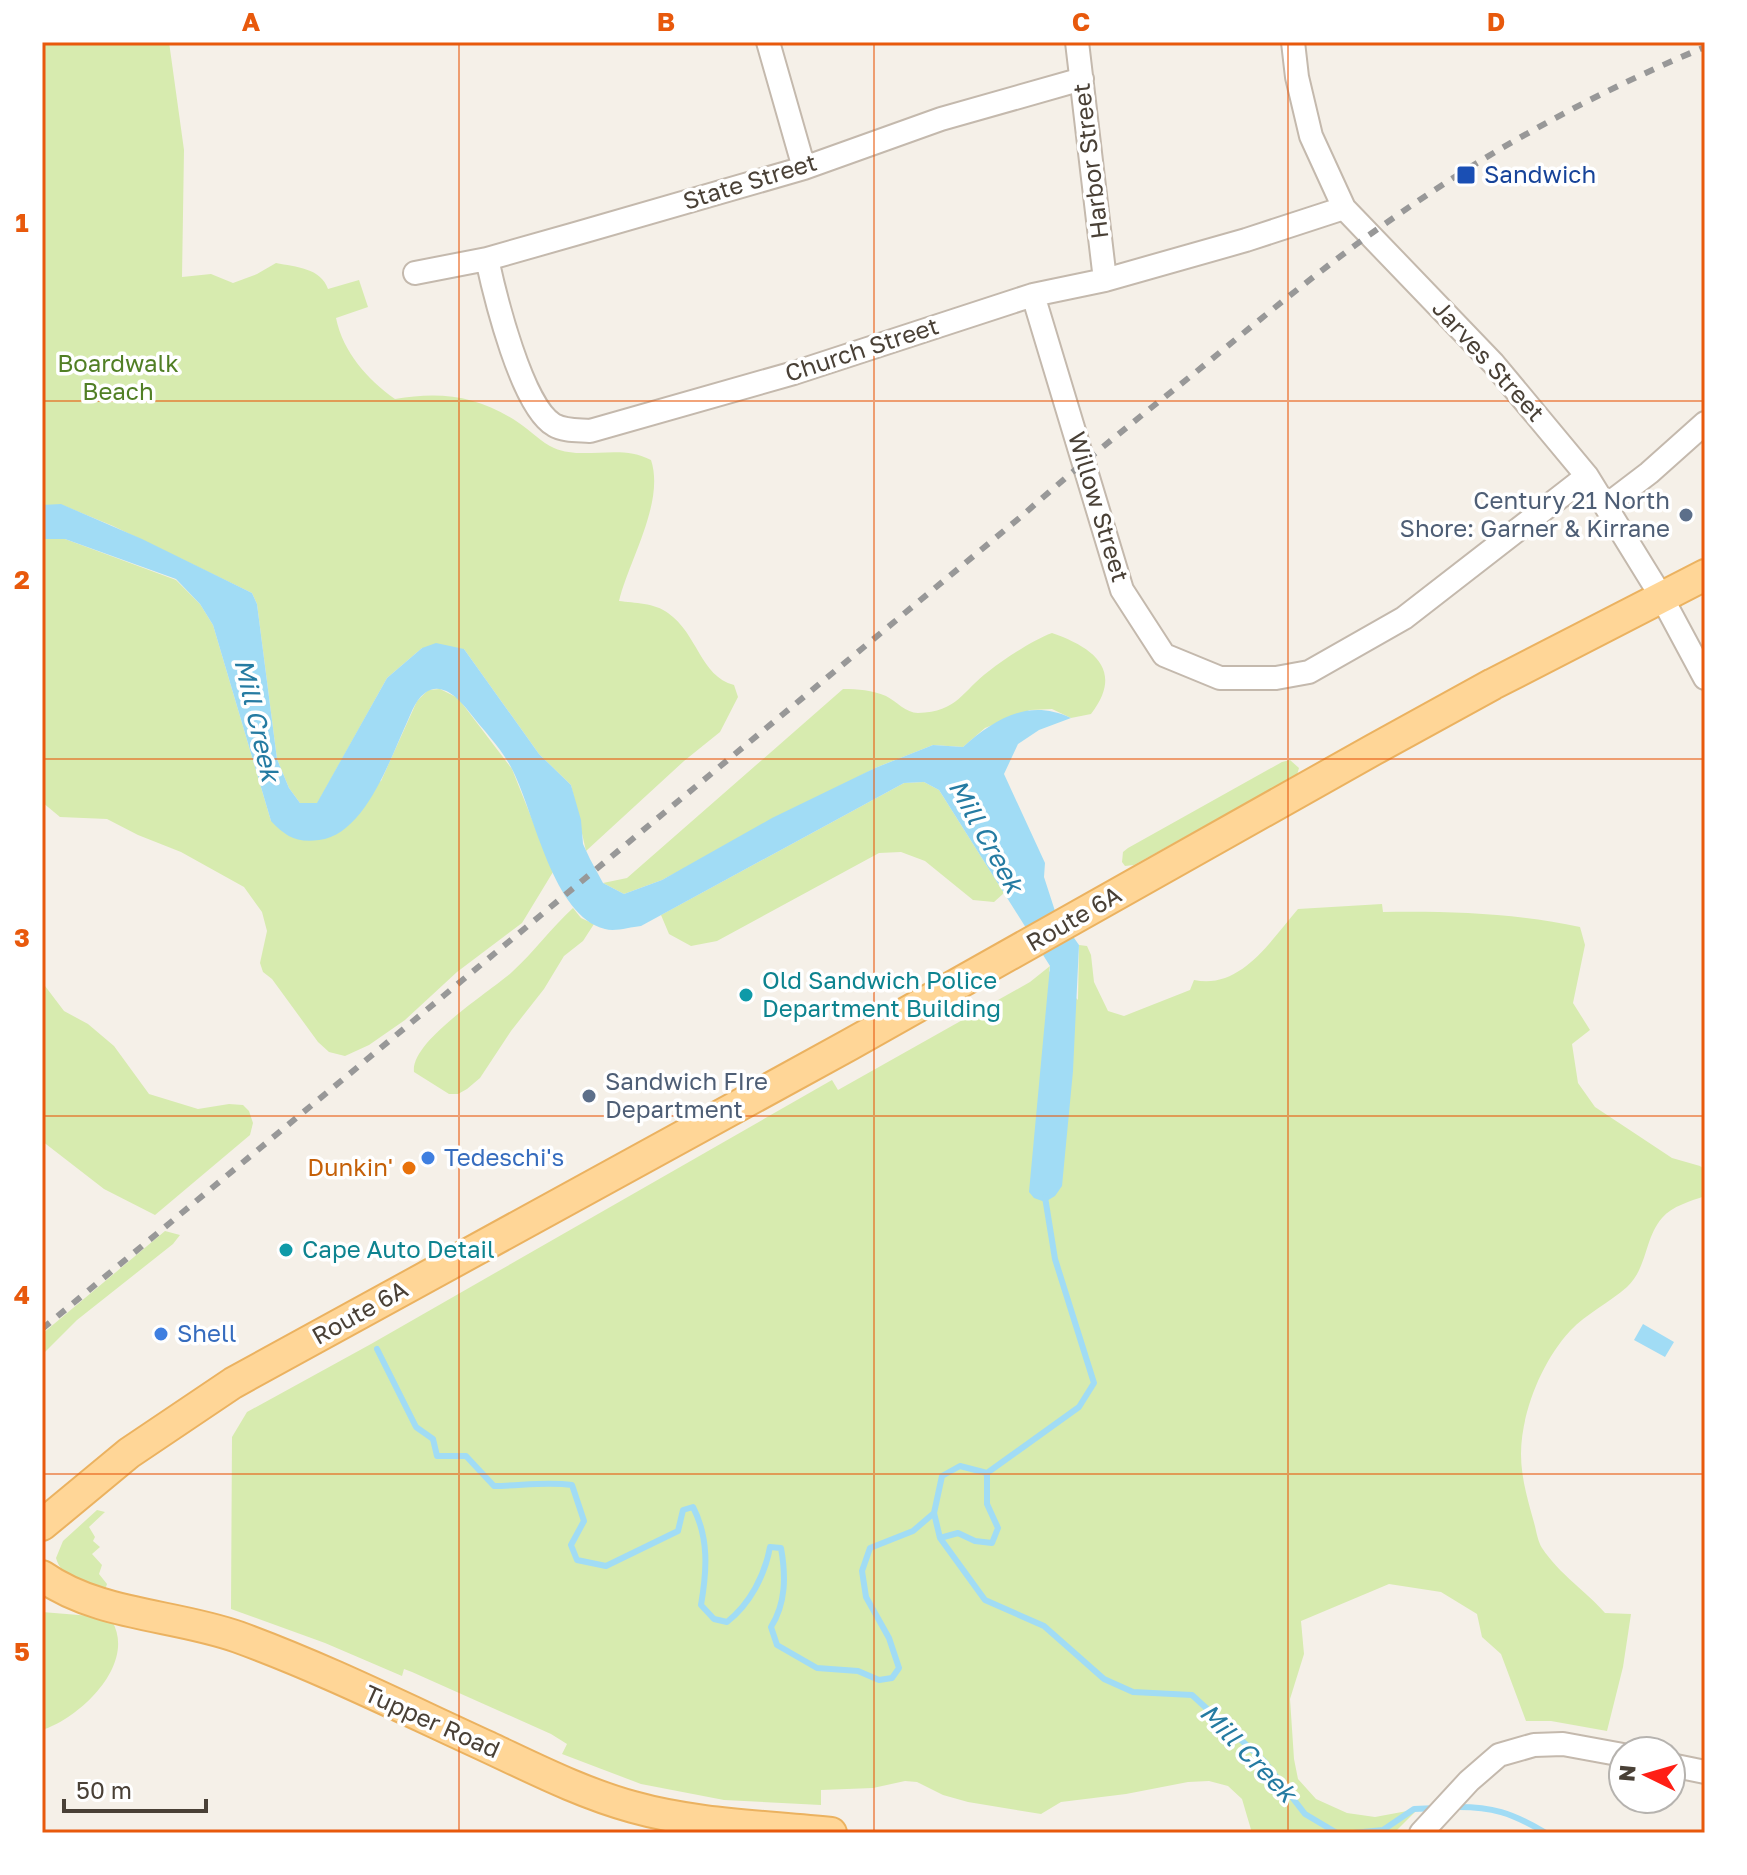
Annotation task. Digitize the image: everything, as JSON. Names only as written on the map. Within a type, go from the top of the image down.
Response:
[{"type":"main road","name":"Route 6A","points":[[42,1525],[129,1453],[233,1383],[1018,951],[1323,778],[1705,575]]},
{"type":"main road","name":"Tupper Road","points":[[42,1576],[59,1587],[108,1607],[184,1621],[236,1637],[304,1664],[575,1787],[633,1807],[687,1819],[831,1833]]},
{"type":"main road","points":[[42,1602],[108,1607]]},
{"type":"street","points":[[768,42],[804,168]]},
{"type":"street","name":"Harbor Street","points":[[1077,42],[1105,280]]},
{"type":"street","name":"Jarves Street","points":[[1293,42],[1301,99],[1311,136],[1344,208],[1484,354],[1587,476],[1661,596],[1705,678]]},
{"type":"street","name":"State Street","points":[[415,273],[487,259],[804,168],[941,119],[1082,79]]},
{"type":"street","name":"Church Street","points":[[487,259],[526,389],[538,411],[552,424],[569,430],[590,431],[794,373],[1033,295],[1105,280],[1344,208]]},
{"type":"street","name":"Willow Street","points":[[1033,295],[1122,590],[1164,655],[1220,678],[1276,678],[1309,672],[1404,618],[1587,476]]},
{"type":"street","points":[[1607,505],[1649,473],[1705,423]]},
{"type":"street","points":[[1428,1826],[1499,1755],[1534,1745],[1563,1744],[1607,1752]]},
{"type":"green space","name":"Boardwalk Beach","points":[[42,42],[169,42],[184,150],[182,277],[211,274],[233,283],[276,263],[314,273],[328,289],[359,280],[368,307],[336,318],[339,330],[358,364],[395,399],[444,396],[475,401],[504,414],[554,448],[577,453],[627,453],[651,460],[654,476],[650,512],[619,601],[651,605],[668,613],[686,632],[714,673],[734,685],[738,697],[720,732],[586,851],[571,785],[539,754],[464,649],[422,648],[387,678],[317,804],[300,803],[289,788],[277,759],[257,604],[252,593],[62,505],[42,517]]},
{"type":"green space","points":[[42,539],[65,539],[176,580],[200,604],[213,625],[271,821],[381,781],[417,701],[428,690],[440,689],[458,698],[512,769],[553,872],[522,923],[457,972],[405,1020],[369,1045],[345,1056],[329,1052],[318,1042],[272,979],[263,972],[260,963],[267,931],[262,912],[244,887],[181,852],[107,819],[60,817],[42,802]]},
{"type":"green space","points":[[1052,633],[1081,646],[1100,663],[1105,685],[1101,699],[1091,714],[1071,718],[1052,709],[1030,710],[985,728],[963,747],[933,745],[875,768],[662,880],[624,894],[603,883],[627,878],[843,689],[881,694],[905,709],[918,713],[931,712],[951,705],[1003,661]]},
{"type":"green space","points":[[1290,760],[1299,768],[1297,775],[1134,865],[1125,866],[1122,862],[1123,852],[1128,848]]},
{"type":"green space","points":[[924,782],[939,790],[1004,893],[994,902],[973,900],[925,861],[901,852],[879,853],[717,941],[691,946],[669,934],[661,915],[904,783]]},
{"type":"green space","points":[[1382,904],[1383,912],[1482,914],[1580,927],[1585,945],[1573,1003],[1590,1030],[1572,1044],[1578,1083],[1595,1107],[1672,1158],[1705,1170],[1705,1196],[1676,1207],[1662,1218],[1634,1279],[1570,1331],[1560,1343],[1535,1388],[1522,1438],[1522,1470],[1542,1548],[1605,1613],[1631,1614],[1623,1667],[1607,1731],[1551,1721],[1526,1721],[1501,1654],[1482,1637],[1477,1614],[1441,1592],[1389,1584],[1301,1621],[1304,1654],[1290,1699],[1298,1779],[1316,1799],[1347,1813],[1375,1817],[1418,1809],[1394,1833],[1252,1833],[1242,1799],[1228,1786],[1209,1781],[1061,1802],[1041,1814],[968,1802],[943,1795],[917,1782],[905,1781],[873,1788],[821,1790],[821,1805],[724,1800],[641,1784],[562,1754],[567,1744],[551,1734],[412,1672],[404,1669],[402,1676],[325,1643],[231,1609],[232,1437],[247,1412],[832,1080],[838,1090],[1030,982],[1050,966],[1049,971],[1078,1000],[1079,945],[1087,946],[1091,955],[1094,982],[1108,1011],[1124,1016],[1190,990],[1194,980],[1211,981],[1240,970],[1266,948],[1298,909]]},
{"type":"green space","points":[[573,908],[581,918],[594,924],[583,941],[564,956],[480,1078],[458,1094],[449,1094],[414,1072],[416,1060],[437,1032],[512,972]]},
{"type":"green space","points":[[42,982],[64,1011],[88,1024],[114,1046],[149,1094],[198,1109],[229,1104],[243,1105],[249,1111],[253,1123],[250,1135],[155,1215],[104,1189],[42,1141]]},
{"type":"green space","points":[[165,1231],[180,1235],[173,1244],[77,1320],[42,1355],[42,1334]]},
{"type":"green space","points":[[97,1510],[105,1512],[89,1527],[95,1537],[93,1541],[100,1547],[92,1554],[102,1565],[99,1574],[107,1584],[105,1590],[69,1576],[56,1558],[63,1541]]},
{"type":"green space","points":[[42,1612],[103,1617],[112,1621],[118,1638],[117,1654],[101,1687],[72,1714],[42,1730]]},
{"type":"water","points":[[61,504],[142,539],[252,593],[257,604],[277,759],[289,788],[300,803],[317,803],[387,678],[422,648],[436,643],[464,649],[539,754],[571,785],[581,820],[583,844],[590,859],[603,883],[624,894],[662,880],[772,818],[875,768],[933,745],[963,747],[1000,720],[1026,711],[1055,712],[1071,718],[1039,730],[1018,744],[1004,774],[1045,863],[1044,877],[1055,911],[1079,945],[1073,1071],[1062,1186],[1055,1196],[1045,1202],[1034,1198],[1029,1192],[1050,966],[939,790],[924,782],[904,783],[641,926],[605,929],[587,920],[559,885],[504,756],[461,703],[450,693],[438,689],[425,693],[418,700],[382,779],[349,826],[319,840],[298,840],[271,821],[213,625],[200,604],[176,579],[65,539],[42,539],[42,505]]},
{"type":"water","points":[[1643,1324],[1674,1342],[1665,1357],[1634,1340]]},
{"type":"waterway","name":"Mill Creek","points":[[1045,1197],[1055,1259],[1094,1383],[1079,1407],[987,1473],[960,1466],[942,1476],[934,1513],[940,1538],[985,1600],[1044,1626],[1104,1679],[1133,1692],[1192,1695],[1264,1761],[1305,1814],[1337,1833]]},
{"type":"waterway","points":[[377,1349],[416,1427],[433,1439],[437,1456],[466,1456],[494,1486],[572,1485],[584,1521],[571,1545],[577,1560],[606,1566],[678,1531],[683,1510],[693,1507],[702,1530],[705,1554],[701,1605],[714,1619],[727,1622],[743,1607],[755,1588],[770,1547],[781,1548],[784,1589],[771,1627],[777,1645],[817,1668],[858,1671],[879,1680],[892,1678],[899,1668],[889,1638],[866,1597],[862,1571],[870,1548],[913,1531],[934,1513]]},
{"type":"waterway","points":[[940,1538],[958,1533],[975,1541],[992,1543],[998,1528],[987,1504],[987,1473]]},
{"type":"waterway","name":"Mill Creek","points":[[1452,1807],[1501,1812],[1546,1833]]},
{"type":"waterway","name":"Mill Creek","points":[[1353,1833],[1383,1830],[1414,1809],[1437,1808]]},
{"type":"railway","points":[[42,1329],[1087,460],[1323,270],[1438,188],[1512,142],[1626,82],[1705,47]]},
{"type":"place","name":"Sandwich","points":[[1466,175]]},
{"type":"place","name":"Century 21 North Shore: Garner & Kirrane","points":[[1686,515]]},
{"type":"place","name":"Old Sandwich Police Department Building","points":[[746,995]]},
{"type":"place","name":"Sandwich FIre Department","points":[[589,1096]]},
{"type":"place","name":"Tedeschi's","points":[[428,1158]]},
{"type":"place","name":"Dunkin'","points":[[409,1168]]},
{"type":"place","name":"Cape Auto Detail","points":[[286,1250]]},
{"type":"place","name":"Shell","points":[[161,1334]]}]
